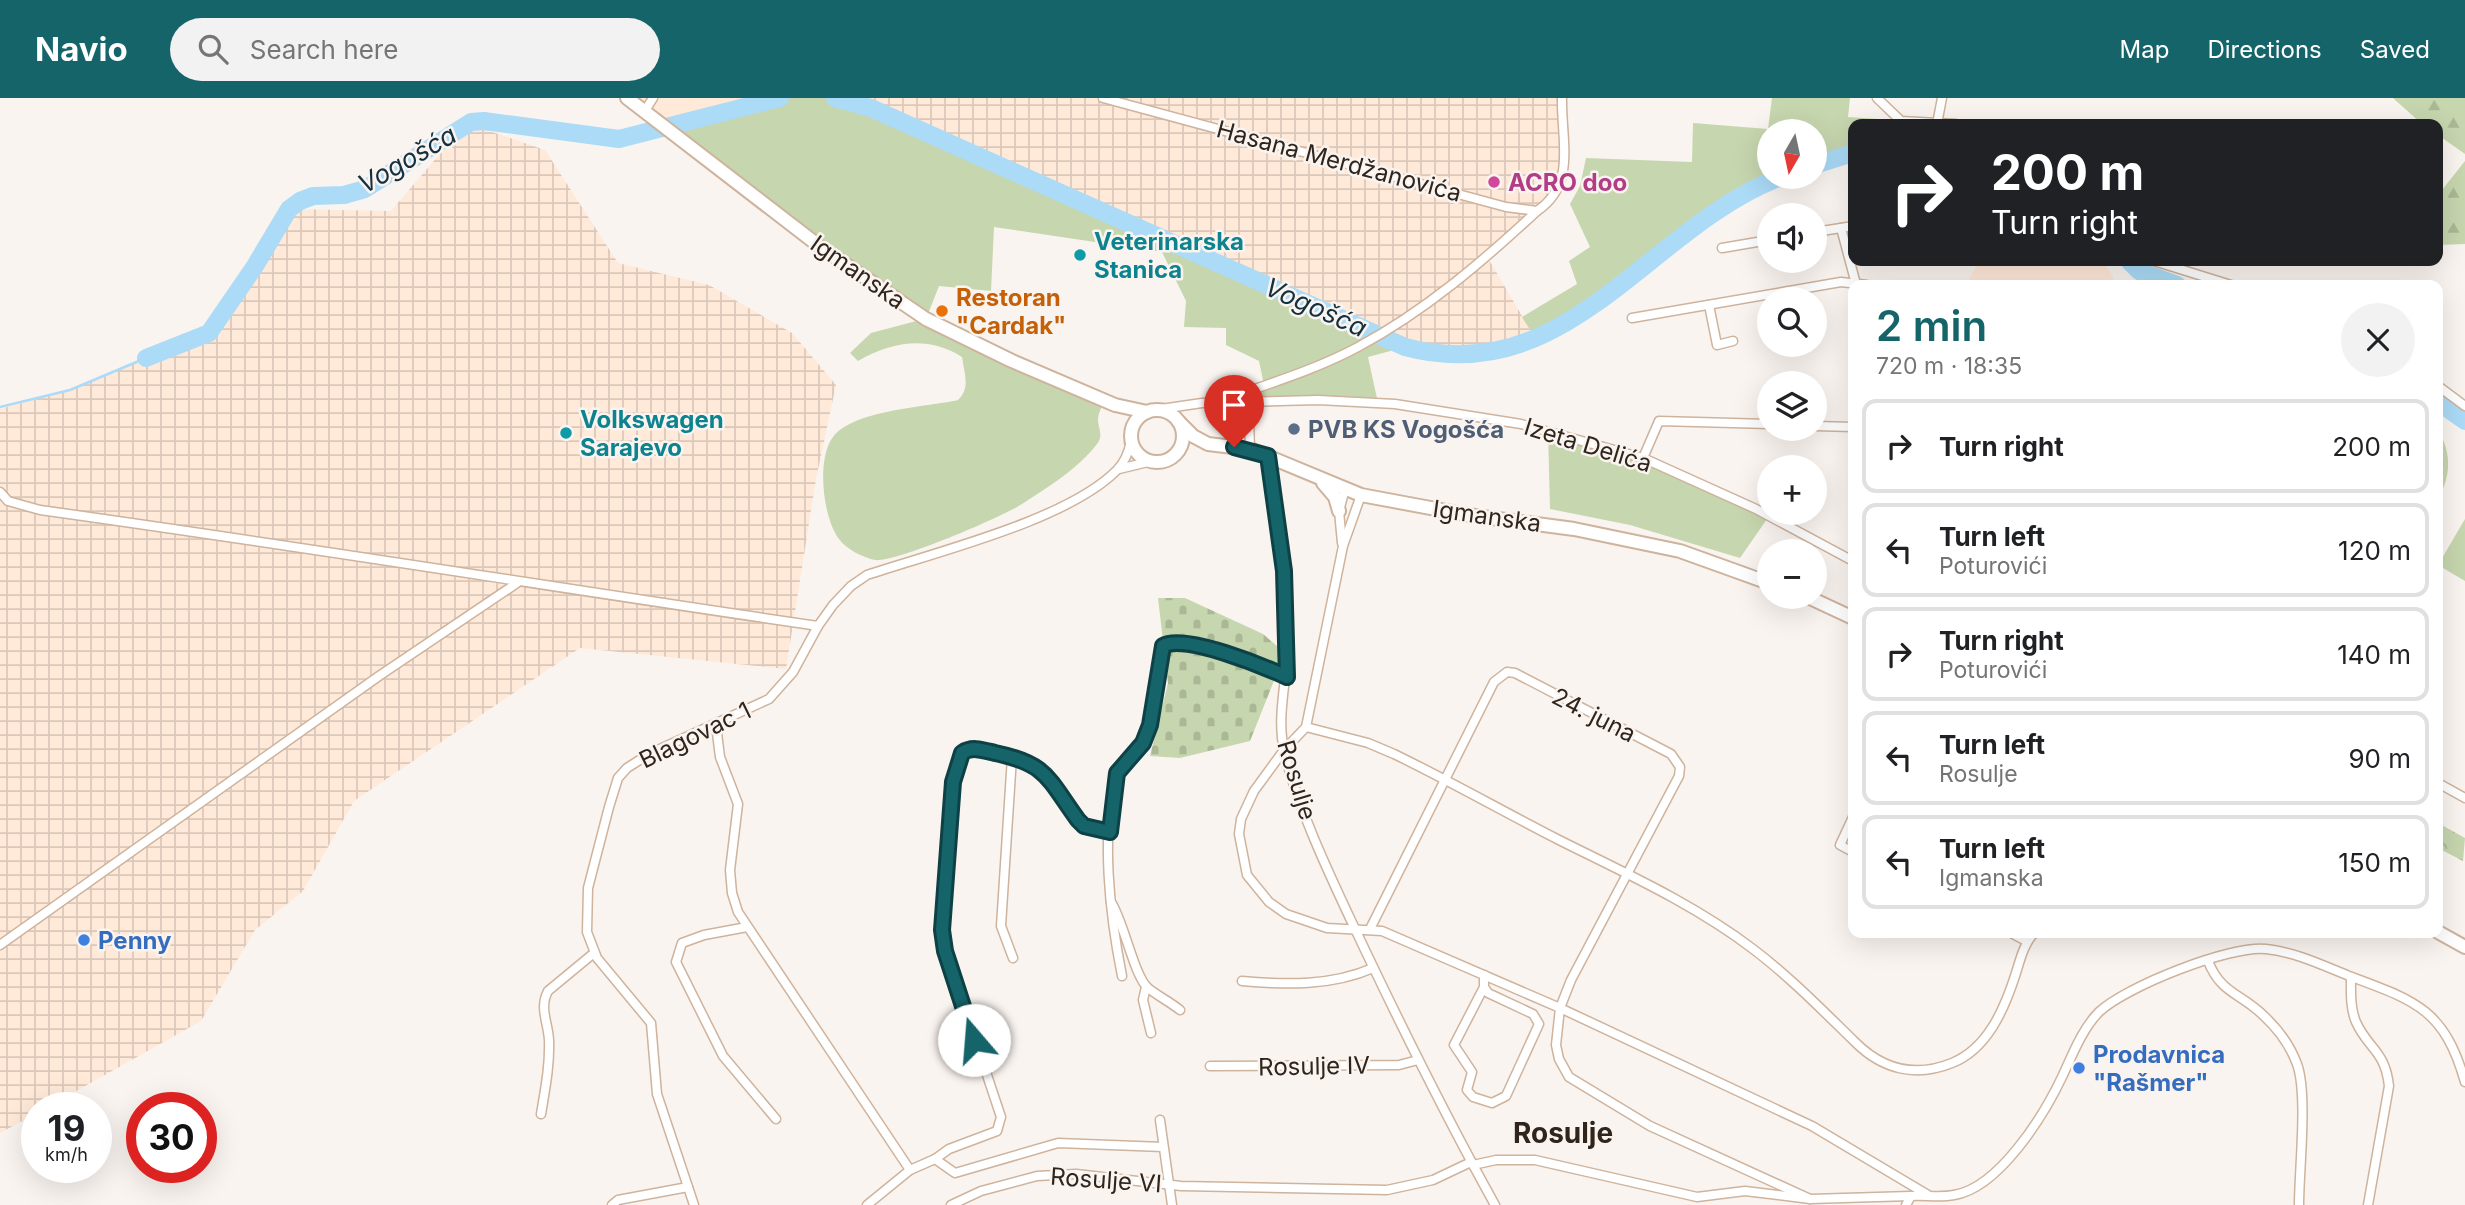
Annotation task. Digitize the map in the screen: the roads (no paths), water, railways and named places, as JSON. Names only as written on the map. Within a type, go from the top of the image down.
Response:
[{"type":"main road","name":"Igmanska","points":[[627,98],[887,295],[960,338],[1115,405],[1151,411]]},
{"type":"main road","points":[[1115,405],[1139,454],[1152,461],[1164,460],[1174,455],[1182,439],[1177,420],[1170,414],[1151,411],[1131,435]]},
{"type":"main road","name":"Igmanska","points":[[1177,420],[1193,436],[1208,444],[1250,449],[1361,495],[1468,515],[1574,529],[1680,551],[1757,579]]},
{"type":"main road","name":"Igmanska","points":[[1174,455],[1208,444]]},
{"type":"main road","points":[[1320,480],[1335,498],[1339,511]]},
{"type":"main road","points":[[1827,606],[1848,616]]},
{"type":"main road","points":[[2443,935],[2465,947]]},
{"type":"street","points":[[644,112],[653,98]]},
{"type":"street","name":"Hasana Merdžanovića","points":[[1103,98],[1506,207],[1537,211]]},
{"type":"street","points":[[1216,402],[1311,368],[1358,346],[1476,268],[1537,211],[1552,201],[1561,186],[1565,169],[1562,98]]},
{"type":"street","points":[[1877,98],[1899,119]]},
{"type":"street","points":[[1937,119],[1942,98]]},
{"type":"street","points":[[1827,230],[1848,227]]},
{"type":"street","points":[[1841,228],[1848,254]]},
{"type":"street","points":[[1722,247],[1757,242]]},
{"type":"street","points":[[2170,266],[2215,280]]},
{"type":"street","points":[[1632,318],[1848,283]]},
{"type":"street","points":[[1709,305],[1717,345],[1733,341]]},
{"type":"street","points":[[2443,390],[2465,407]]},
{"type":"street","name":"Izeta Delića","points":[[1151,411],[1216,402],[1318,400],[1395,404],[1521,424],[1643,458],[1756,509],[1848,558]]},
{"type":"street","points":[[1250,449],[1249,420],[1260,402]]},
{"type":"street","points":[[1177,420],[1187,405]]},
{"type":"street","points":[[1643,458],[1659,421],[1757,424]]},
{"type":"street","points":[[1827,427],[1848,428]]},
{"type":"street","points":[[1119,469],[1131,435]]},
{"type":"street","name":"Rosulje","points":[[1268,456],[1284,571],[1287,677],[1280,720],[1284,750],[1320,850],[1355,930],[1418,1060],[1495,1205]]},
{"type":"street","points":[[1119,469],[1152,461]]},
{"type":"street","name":"Blagovac 1","points":[[694,1205],[657,1094],[651,1023],[594,953],[587,932],[588,888],[618,778],[649,754],[769,699],[793,672],[818,626],[850,586],[867,575],[1035,519],[1068,503],[1119,469]]},
{"type":"street","points":[[1342,545],[1339,511],[1345,489]]},
{"type":"street","points":[[0,492],[8,501],[25,508],[309,547],[517,583],[818,626]]},
{"type":"street","points":[[1361,495],[1342,545],[1306,727],[1284,750],[1254,791],[1241,819],[1239,834],[1247,875],[1269,902],[1286,914],[1328,928],[1382,931],[1560,1008],[1812,1126],[1928,1195]]},
{"type":"street","points":[[0,945],[379,676],[517,583]]},
{"type":"street","points":[[1122,976],[1110,900],[1110,832],[1117,773],[1143,743],[1150,725],[1163,646],[1177,643],[1216,651],[1287,677]]},
{"type":"street","name":"24. juna","points":[[1444,779],[1494,682],[1507,673],[1514,673],[1671,754],[1680,767],[1679,776],[1560,1008],[1556,1045],[1559,1059],[1569,1077],[1650,1126],[1810,1199]]},
{"type":"street","points":[[716,725],[720,757],[738,804],[730,870],[732,893],[747,927],[910,1170]]},
{"type":"street","points":[[1306,727],[1368,743],[1444,779],[1679,900],[1752,948],[1797,986],[1868,1056],[1885,1065],[1918,1071],[1954,1063],[1975,1048],[1992,1029],[2009,994],[2029,938]]},
{"type":"street","points":[[867,1205],[910,1170],[936,1159],[949,1149],[997,1130],[1002,1117],[945,951],[942,930],[953,782],[960,758],[968,749],[1012,757],[1038,767],[1084,826],[1110,832]]},
{"type":"street","points":[[1012,757],[1001,926],[1013,958]]},
{"type":"street","points":[[1370,929],[1444,779]]},
{"type":"street","points":[[2443,786],[2465,798]]},
{"type":"street","points":[[1848,827],[1839,845],[1848,850]]},
{"type":"street","points":[[1110,900],[1123,924],[1132,956],[1146,987],[1180,1010]]},
{"type":"street","points":[[747,927],[704,935],[682,943],[676,962],[723,1056],[776,1119]]},
{"type":"street","points":[[2020,938],[2026,941]]},
{"type":"street","points":[[1472,1164],[1496,1160],[1535,1160],[1697,1197],[1745,1192],[1810,1199],[1954,1195],[1973,1188],[1988,1178],[2033,1129],[2074,1051],[2100,1012],[2161,976],[2247,949],[2265,949],[2302,957],[2424,1010],[2440,1025],[2457,1055],[2465,1082]]},
{"type":"street","points":[[541,1114],[549,1040],[543,1011],[545,998],[548,991],[594,953]]},
{"type":"street","points":[[2208,961],[2214,977],[2227,991],[2257,1009],[2281,1032],[2298,1067],[2299,1205]]},
{"type":"street","points":[[1242,981],[1308,983],[1336,980],[1373,968]]},
{"type":"street","points":[[1484,975],[1484,986],[1454,1045],[1472,1072],[1467,1090],[1474,1097],[1492,1103],[1506,1096],[1539,1024],[1532,1014],[1488,993],[1484,986]]},
{"type":"street","points":[[2351,977],[2353,1011],[2357,1024],[2379,1052],[2387,1069],[2389,1086],[2368,1205]]},
{"type":"street","points":[[1146,987],[1143,1000],[1151,1033]]},
{"type":"street","name":"Rosulje IV","points":[[1210,1066],[1399,1065],[1418,1060]]},
{"type":"street","points":[[1160,1120],[1172,1205]]},
{"type":"street","points":[[936,1159],[955,1173],[967,1172],[1058,1143],[1163,1147]]},
{"type":"street","name":"Rosulje VI","points":[[951,1205],[981,1191],[1037,1175],[1076,1174],[1167,1184],[1387,1190],[1433,1180],[1472,1164]]},
{"type":"street","points":[[612,1205],[618,1200],[688,1187]]},
{"type":"street","points":[[1906,1205],[1911,1196]]},
{"type":"waterway","name":"Vogošća","points":[[146,358],[209,333],[255,266],[289,209],[300,201],[313,196],[344,195],[365,189],[471,122],[484,121],[619,139],[780,98]]},
{"type":"waterway","name":"Vogošća","points":[[835,98],[871,108],[1405,347],[1462,354],[1514,346],[1561,326],[1733,200],[1757,188]]},
{"type":"waterway","name":"Vogošća","points":[[1827,161],[1848,155]]},
{"type":"waterway","name":"Vogošća","points":[[2134,266],[2139,271],[2163,280]]},
{"type":"waterway","points":[[0,407],[70,390],[146,358]]},
{"type":"waterway","name":"Vogošća","points":[[2443,406],[2465,421]]},
{"type":"place","name":"ACRO doo","points":[[1494,182]]},
{"type":"place","name":"Veterinarska Stanica","points":[[1080,255]]},
{"type":"place","name":"Restoran \"Cardak\"","points":[[942,311]]},
{"type":"place","name":"PVB KS Vogošća","points":[[1294,429]]},
{"type":"place","name":"Volkswagen Sarajevo","points":[[566,433]]},
{"type":"place","name":"Penny","points":[[84,940]]},
{"type":"place","name":"Prodavnica \"Rašmer\"","points":[[2079,1068]]},
{"type":"district","name":"Rosulje","points":[[1563,1133]]}]
